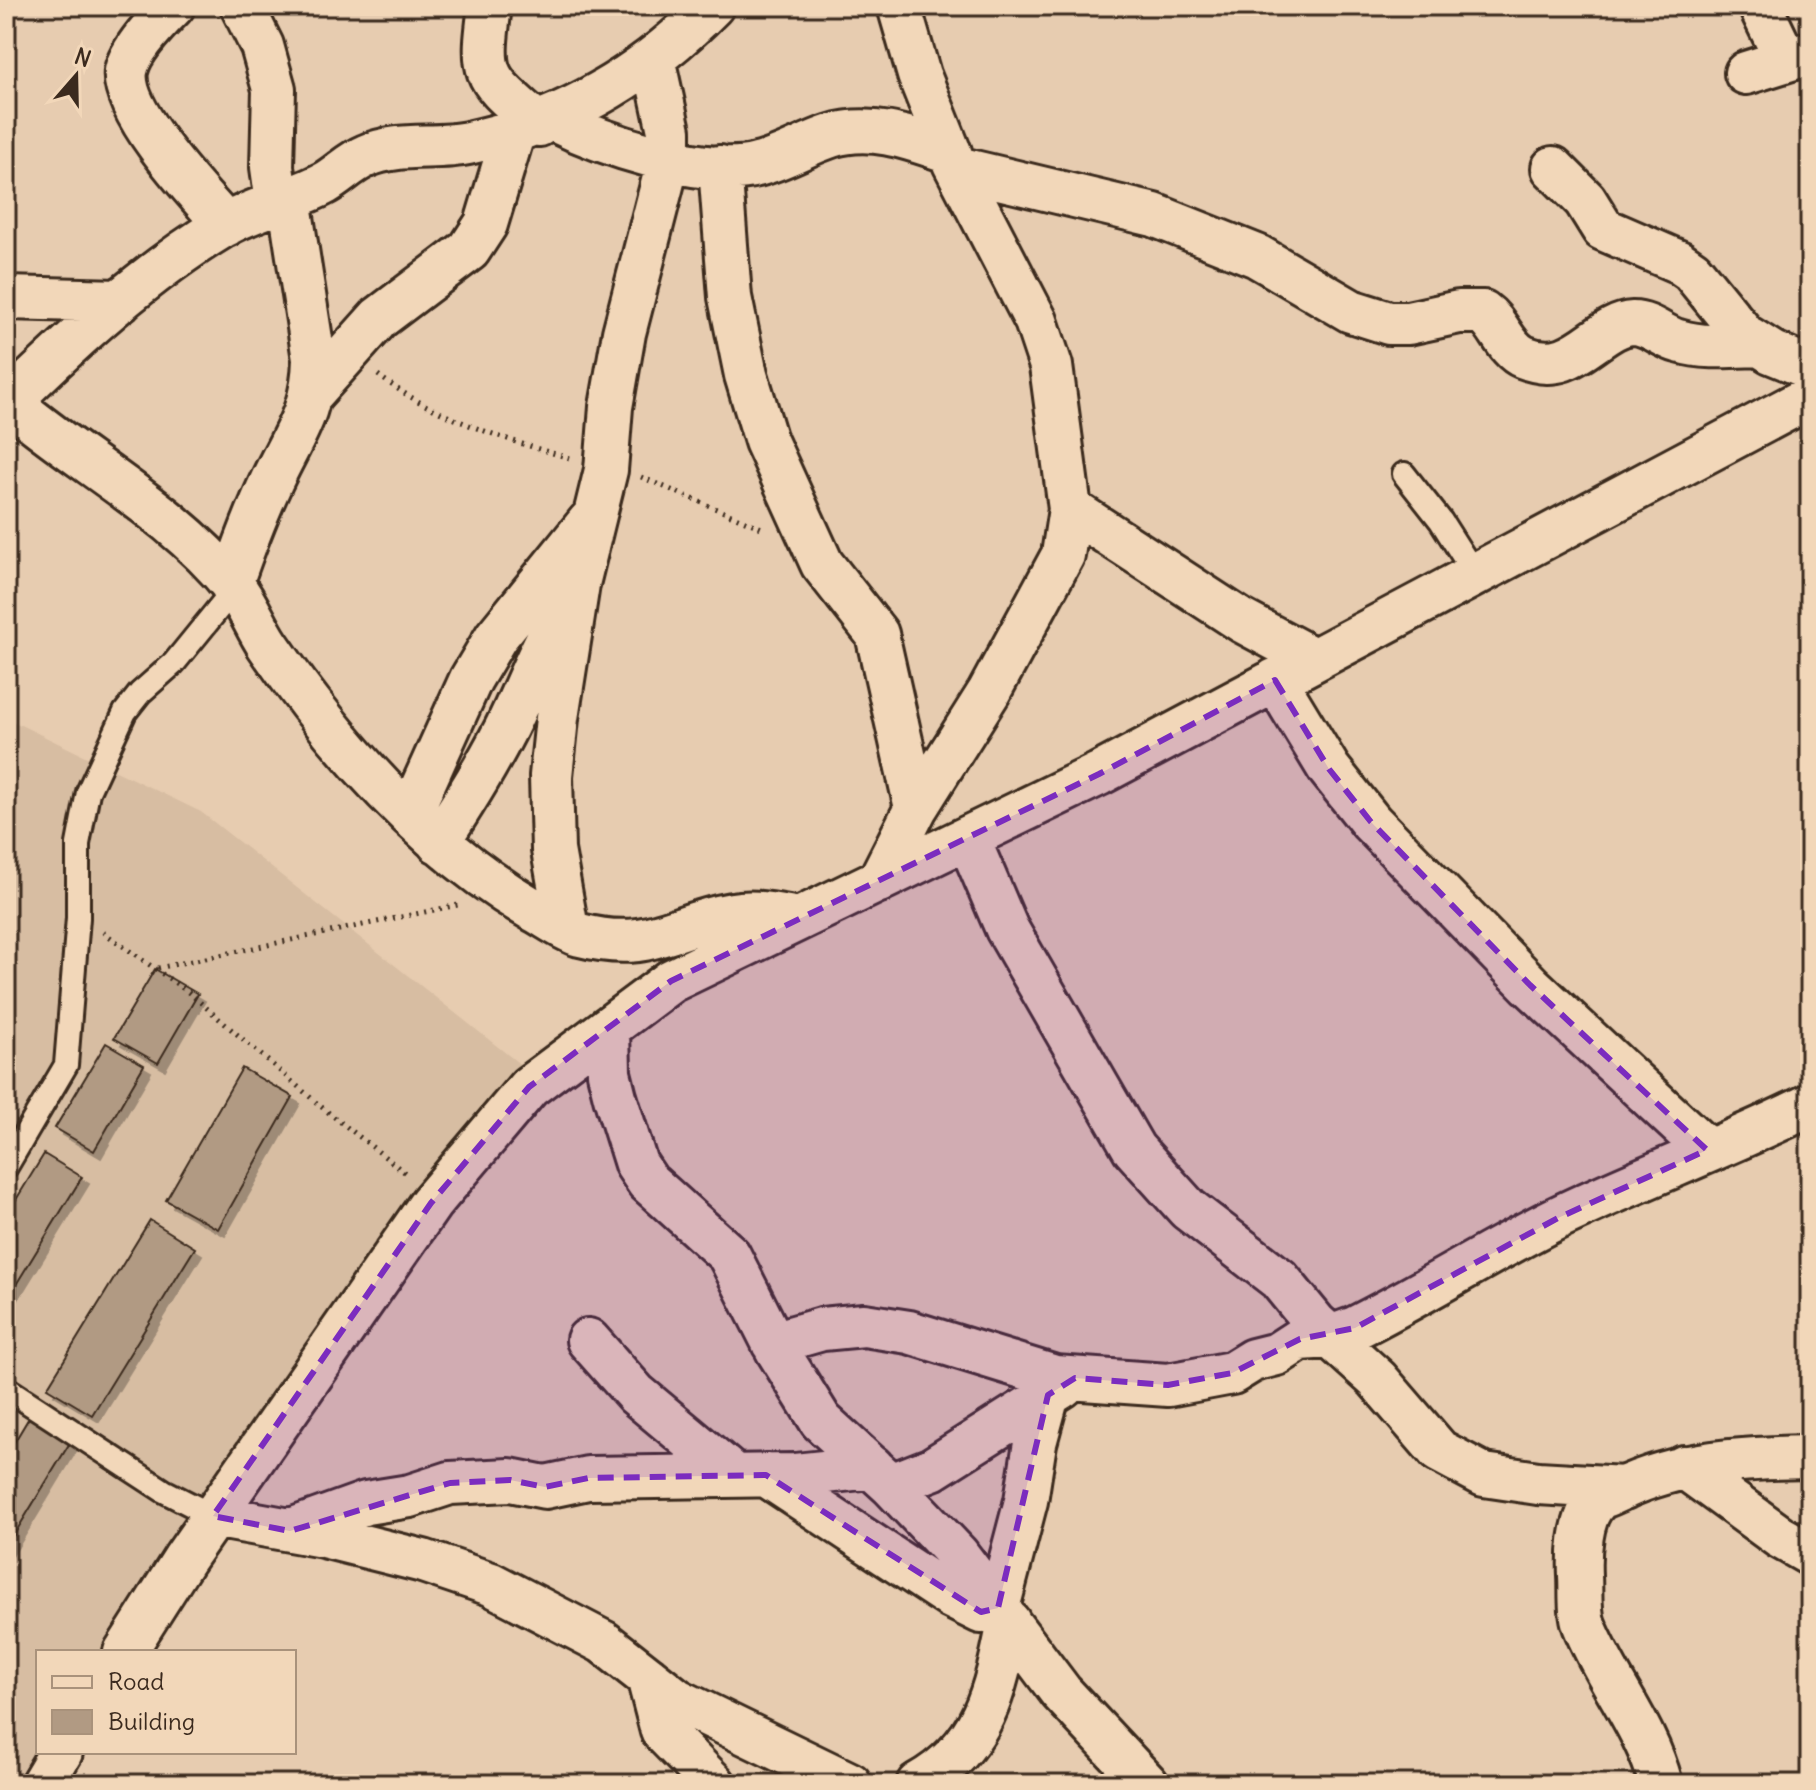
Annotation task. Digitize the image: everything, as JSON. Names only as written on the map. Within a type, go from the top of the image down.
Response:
[{"type":"street","points":[[173,6],[149,29],[126,71],[131,103],[200,197],[299,276]]},
{"type":"street","points":[[233,586],[247,536],[274,476],[298,434],[312,393],[314,359],[283,200],[272,167],[274,89],[262,46],[242,6]]},
{"type":"street","points":[[490,6],[484,54],[486,70],[502,92],[535,125],[613,146],[720,167],[756,166],[834,135],[876,131],[953,160],[1154,215],[1257,256],[1351,311],[1389,323],[1408,323],[1459,312],[1483,312],[1514,350],[1525,357],[1564,359],[1580,353],[1616,329],[1633,323],[1691,344],[1759,345]]},
{"type":"street","points":[[712,6],[677,42],[612,87],[535,125],[467,143],[394,148],[365,156],[325,183],[229,223],[154,272],[7,400],[171,522],[233,586],[267,644],[355,759],[424,828],[510,895],[576,934],[626,944],[670,934],[733,913],[800,919]]},
{"type":"street","points":[[879,881],[916,808],[989,692],[1063,555],[1070,509],[1051,366],[1036,321],[953,160],[919,75],[899,6]]},
{"type":"street","points":[[1746,73],[1798,56],[1760,6]]},
{"type":"street","points":[[567,929],[553,850],[551,776],[578,584],[606,467],[624,333],[669,158],[669,131],[653,58]]},
{"type":"street","points":[[312,393],[379,318],[469,250],[486,224],[535,125]]},
{"type":"street","points":[[720,167],[730,297],[746,375],[766,441],[822,564],[877,634],[916,808]]},
{"type":"street","points":[[1553,168],[1585,200],[1603,229],[1679,262],[1692,271],[1744,335],[1810,368]]},
{"type":"street","points":[[6,298],[120,301]]},
{"type":"street","points":[[126,1650],[213,1516],[435,1197],[529,1087],[671,981],[1099,774],[1810,397]]},
{"type":"street","points":[[1070,509],[1242,621],[1313,659]]},
{"type":"street","points":[[424,828],[471,679],[496,637],[595,515]]},
{"type":"street","points":[[424,828],[471,793],[506,728],[546,636],[578,584]]},
{"type":"street","points":[[1275,680],[1329,769],[1371,822],[1530,985],[1707,1150]]},
{"type":"street","points":[[968,838],[1007,929],[1134,1149],[1188,1209],[1279,1279],[1330,1337],[1377,1379],[1439,1451],[1484,1475],[1538,1483],[1624,1488]]},
{"type":"street","points":[[608,1028],[609,1073],[636,1164],[648,1182],[729,1255],[773,1343],[821,1421],[881,1476],[957,1554],[1061,1692],[1147,1784]]},
{"type":"street","points":[[290,1531],[366,1503],[410,1496],[450,1483],[510,1480],[545,1487],[588,1478],[881,1476],[932,1469],[1062,1386],[1168,1385],[1206,1381],[1232,1373],[1253,1360],[1277,1354],[1309,1336],[1330,1337],[1414,1299],[1558,1218],[1707,1150],[1737,1141],[1810,1105]]},
{"type":"street","points":[[773,1343],[822,1329],[864,1325],[909,1332],[1055,1377],[1062,1386]]},
{"type":"street","points":[[588,1340],[636,1394],[749,1475],[951,1597],[981,1612],[1003,1615]]},
{"type":"street","points":[[918,1784],[946,1768],[982,1721],[1000,1666],[1003,1615],[1035,1443],[1062,1386]]},
{"type":"street","points":[[1663,1783],[1633,1713],[1583,1623],[1579,1564],[1585,1523],[1597,1501],[1684,1467],[1740,1459],[1810,1457]]},
{"type":"street","points":[[1684,1467],[1743,1512],[1810,1554]]},
{"type":"street","points":[[213,1516],[423,1561],[491,1584],[603,1642],[677,1700],[850,1784]]},
{"type":"street","points":[[648,1677],[662,1731],[714,1784]]},
{"type":"street","points":[[42,1784],[60,1754]]},
{"type":"lane","points":[[1404,474],[1441,521],[1474,573]]},
{"type":"lane","points":[[6,1167],[14,1135],[66,1065],[78,918],[78,844],[88,792],[108,744],[140,693],[174,663],[233,586]]},
{"type":"lane","points":[[6,1388],[164,1491],[213,1516]]},
{"type":"path","points":[[357,344],[378,375],[407,396],[522,445],[606,467],[814,547]]},
{"type":"path","points":[[157,969],[510,895]]},
{"type":"path","points":[[78,918],[157,969],[435,1197]]},
{"type":"highlighted area","points":[[1275,680],[1329,769],[1371,822],[1530,985],[1707,1150],[1558,1218],[1355,1328],[1300,1339],[1232,1373],[1168,1385],[1075,1378],[1048,1395],[998,1608],[981,1612],[766,1475],[588,1478],[545,1487],[510,1480],[450,1483],[290,1531],[213,1516],[431,1203],[529,1087],[671,981],[1099,774]]},
{"type":"shaded area","points":[[6,718],[201,812],[526,1069],[115,1650],[36,1650],[37,1754],[21,1784],[6,1784]]},
{"type":"building","points":[[155,969],[198,994],[158,1063],[114,1038]]},
{"type":"building","points":[[106,1043],[144,1065],[94,1151],[55,1128]]},
{"type":"building","points":[[242,1068],[293,1097],[218,1229],[166,1200]]},
{"type":"building","points":[[44,1154],[82,1177],[6,1301],[6,1216]]},
{"type":"building","points":[[150,1220],[195,1248],[92,1415],[47,1388]]},
{"type":"building","points":[[30,1416],[71,1441],[6,1548],[6,1456]]}]
